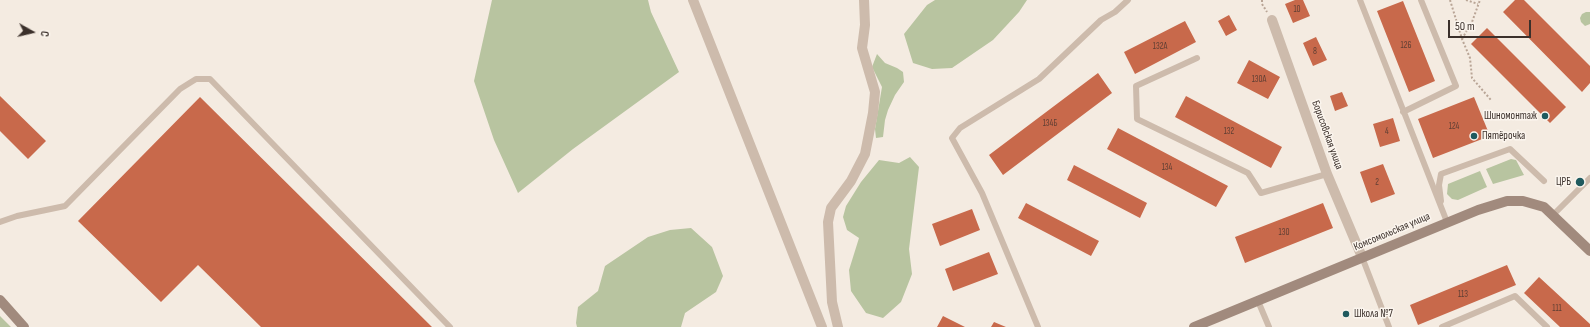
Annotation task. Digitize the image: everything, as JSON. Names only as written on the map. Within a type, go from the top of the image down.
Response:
[{"type":"main road","name":"Комсомольская улица","points":[[1194,327],[1447,222],[1485,207],[1507,201],[1533,203],[1544,207],[1590,251]]},
{"type":"main road","points":[[0,300],[24,327]]},
{"type":"street","points":[[693,0],[822,327]]},
{"type":"street","points":[[838,327],[832,302],[828,222],[831,208],[851,180],[865,154],[873,113],[874,92],[862,48],[865,24],[864,0]]},
{"type":"street","name":"Борисовская улица","points":[[1272,20],[1328,174],[1362,257]]},
{"type":"lane","points":[[1038,327],[982,193],[952,138],[960,128],[1039,79],[1101,20],[1115,12],[1128,0]]},
{"type":"lane","points":[[1403,112],[1456,86],[1421,0]]},
{"type":"lane","points":[[1362,1],[1403,112],[1447,222]]},
{"type":"lane","points":[[1197,58],[1136,86],[1137,119],[1248,174],[1261,193],[1328,174]]},
{"type":"lane","points":[[0,222],[16,216],[65,206],[180,89],[196,79],[210,78],[450,327]]},
{"type":"lane","points":[[1442,212],[1438,185],[1441,174],[1510,149],[1527,167],[1544,181]]},
{"type":"lane","points":[[1553,215],[1590,178]]},
{"type":"lane","points":[[1362,257],[1388,327]]},
{"type":"lane","points":[[1442,327],[1515,296],[1547,327]]},
{"type":"lane","points":[[1258,301],[1268,327]]},
{"type":"path","points":[[1450,0],[1462,39],[1470,58],[1472,78],[1491,100]]},
{"type":"path","points":[[1466,0],[1478,4]]},
{"type":"path","points":[[1462,39],[1472,22],[1480,0]]},
{"type":"green space","points":[[492,0],[648,0],[651,12],[679,72],[573,149],[518,193],[494,140],[474,81]]},
{"type":"green space","points":[[935,0],[1027,0],[1019,12],[993,40],[952,68],[932,69],[913,63],[904,34],[927,5]]},
{"type":"green space","points":[[1590,12],[1590,24],[1585,26],[1581,22],[1580,18],[1582,14]]},
{"type":"green space","points":[[877,54],[885,63],[903,72],[904,82],[895,95],[888,110],[883,137],[876,138],[875,129],[882,87],[872,67]]},
{"type":"green space","points":[[910,157],[919,167],[909,249],[912,274],[901,302],[883,318],[866,313],[851,291],[849,270],[859,238],[847,230],[843,217],[846,206],[861,182],[879,160],[899,163]]},
{"type":"green space","points":[[1511,159],[1516,160],[1524,175],[1493,184],[1486,169]]},
{"type":"green space","points":[[1480,171],[1487,187],[1458,200],[1452,199],[1447,194],[1448,184]]},
{"type":"green space","points":[[691,228],[712,247],[723,276],[716,292],[685,313],[681,327],[577,327],[578,307],[598,291],[605,266],[648,237],[670,230]]},
{"type":"green space","points":[[0,316],[11,327],[0,327]]},
{"type":"building","points":[[1295,0],[1303,0],[1310,16],[1293,23],[1285,4]]},
{"type":"building","points":[[1515,0],[1524,0],[1590,66],[1590,83],[1582,92],[1503,12]]},
{"type":"building","points":[[1403,1],[1435,81],[1409,92],[1377,11]]},
{"type":"building","points":[[1229,15],[1237,30],[1226,36],[1218,21]]},
{"type":"building","points":[[1185,21],[1196,42],[1135,74],[1124,52]]},
{"type":"building","points":[[1487,28],[1566,107],[1550,123],[1471,44]]},
{"type":"building","points":[[1316,37],[1327,60],[1313,66],[1303,43]]},
{"type":"building","points":[[1249,60],[1280,77],[1268,99],[1237,83]]},
{"type":"building","points":[[1098,73],[1112,93],[1003,175],[989,155]]},
{"type":"building","points":[[1342,92],[1348,106],[1335,111],[1330,96]]},
{"type":"building","points":[[0,96],[46,141],[28,159],[0,131]]},
{"type":"building","points":[[1186,96],[1282,147],[1271,168],[1175,117]]},
{"type":"building","points":[[200,97],[432,327],[261,327],[198,265],[161,302],[78,221]]},
{"type":"building","points":[[1474,97],[1490,136],[1433,158],[1418,119]]},
{"type":"building","points":[[1393,118],[1400,141],[1380,147],[1373,124]]},
{"type":"building","points":[[1118,128],[1228,186],[1216,207],[1107,149]]},
{"type":"building","points":[[1383,164],[1395,194],[1371,203],[1360,172]]},
{"type":"building","points":[[1074,165],[1147,203],[1140,218],[1067,180]]},
{"type":"building","points":[[1026,203],[1099,241],[1091,256],[1018,218]]},
{"type":"building","points":[[1323,203],[1333,228],[1245,263],[1235,237]]},
{"type":"building","points":[[972,209],[980,230],[940,246],[932,224]]},
{"type":"building","points":[[989,252],[998,274],[953,291],[945,269]]},
{"type":"building","points":[[1507,265],[1516,285],[1418,325],[1410,305]]},
{"type":"building","points":[[1539,277],[1590,324],[1590,327],[1560,327],[1524,293]]},
{"type":"building","points":[[943,316],[965,327],[937,327]]},
{"type":"building","points":[[994,322],[1006,327],[991,327]]},
{"type":"place","name":"Шиномонтаж","points":[[1545,116]]},
{"type":"place","name":"Пятёрочка","points":[[1474,136]]},
{"type":"place","name":"ЦРБ","points":[[1580,182]]},
{"type":"place","name":"Школа №7","points":[[1346,314]]}]
